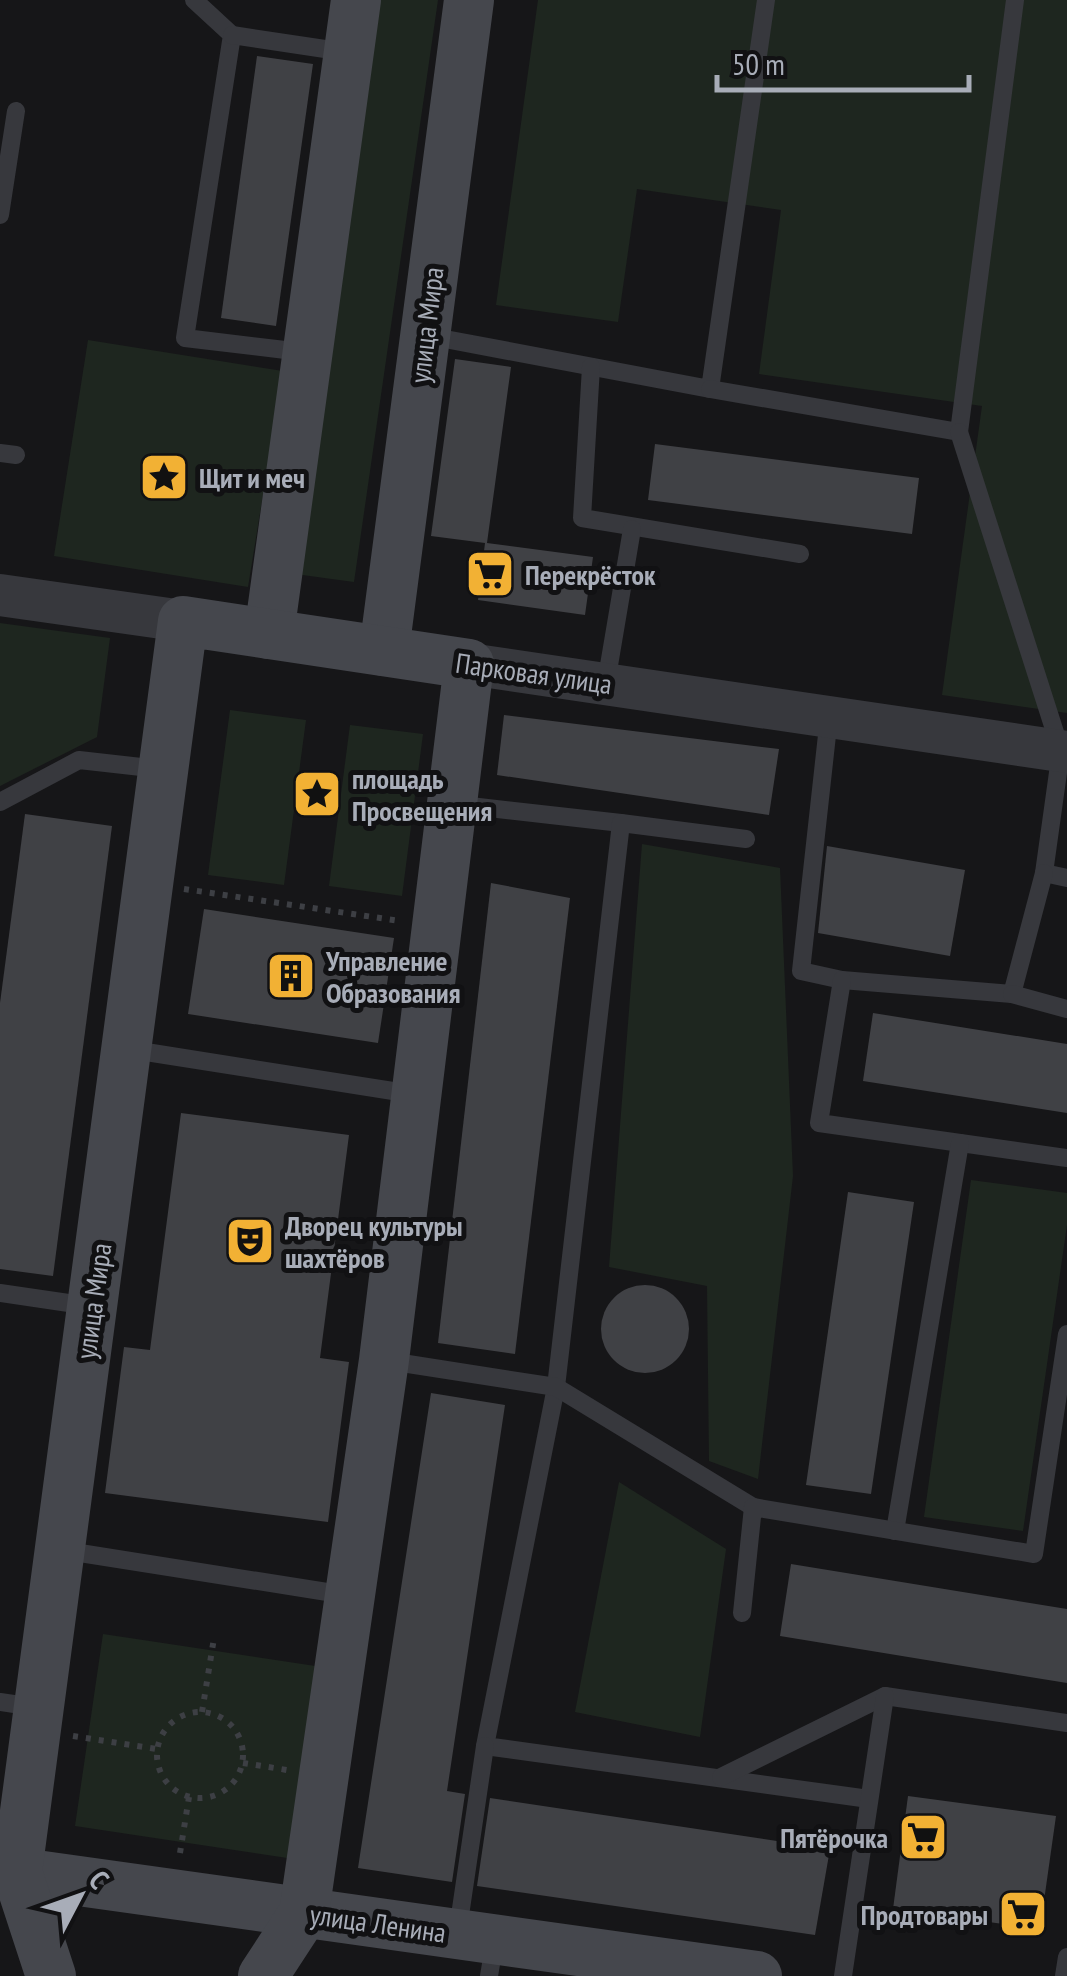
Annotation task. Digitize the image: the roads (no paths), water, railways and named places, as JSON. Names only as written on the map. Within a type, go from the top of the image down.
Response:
[{"type":"main road","points":[[269,634],[356,0]]},
{"type":"main road","name":"улица Мира","points":[[384,651],[468,0]]},
{"type":"main road","name":"улица Мира","points":[[51,1976],[9,1871],[26,1713],[60,1550],[184,621]]},
{"type":"main road","name":"Парковая улица","points":[[184,621],[469,664]]},
{"type":"main road","points":[[263,1976],[304,1913],[384,1360],[469,664]]},
{"type":"main road","name":"улица Ленина","points":[[9,1871],[304,1913],[481,1950],[616,1966],[757,1976]]},
{"type":"street","name":"Парковая улица","points":[[0,595],[184,621]]},
{"type":"street","name":"Парковая улица","points":[[469,664],[1064,752]]},
{"type":"lane","points":[[194,0],[232,36],[348,52]]},
{"type":"lane","points":[[710,390],[766,0]]},
{"type":"lane","points":[[1012,994],[1044,873],[1064,752],[959,432],[1015,0]]},
{"type":"lane","points":[[232,36],[185,338],[308,353]]},
{"type":"lane","points":[[0,215],[16,111]]},
{"type":"lane","points":[[424,336],[959,432]]},
{"type":"lane","points":[[592,367],[582,518],[800,554]]},
{"type":"lane","points":[[606,684],[632,529]]},
{"type":"lane","points":[[829,717],[801,971],[842,980],[1012,994],[1067,1009]]},
{"type":"lane","points":[[0,802],[79,760],[164,769]]},
{"type":"lane","points":[[451,804],[746,839]]},
{"type":"lane","points":[[481,1950],[485,1746],[556,1387],[622,823]]},
{"type":"lane","points":[[1044,873],[1067,878]]},
{"type":"lane","points":[[842,980],[819,1123],[1067,1158]]},
{"type":"lane","points":[[126,1048],[414,1094]]},
{"type":"lane","points":[[895,1531],[960,1143]]},
{"type":"lane","points":[[0,1293],[92,1306]]},
{"type":"lane","points":[[384,1360],[556,1387],[752,1507],[1034,1554],[1061,1412],[1067,1334]]},
{"type":"lane","points":[[742,1613],[752,1507]]},
{"type":"lane","points":[[60,1550],[350,1596]]},
{"type":"lane","points":[[720,1777],[885,1696],[1067,1723]]},
{"type":"lane","points":[[843,1976],[885,1696]]},
{"type":"lane","points":[[485,1746],[870,1799]]},
{"type":"lane","points":[[1064,1976],[1067,1956]]},
{"type":"place","name":"Щит и меч","points":[[164,477]]},
{"type":"place","name":"Перекрёсток","points":[[490,574]]},
{"type":"place","name":"площадь Просвещения","points":[[317,794]]},
{"type":"place","name":"Управление Образования","points":[[291,976]]},
{"type":"place","name":"Дворец культуры шахтёров","points":[[250,1241]]},
{"type":"place","name":"Пятёрочка","points":[[923,1837]]},
{"type":"place","name":"Продтовары","points":[[1023,1914]]}]
